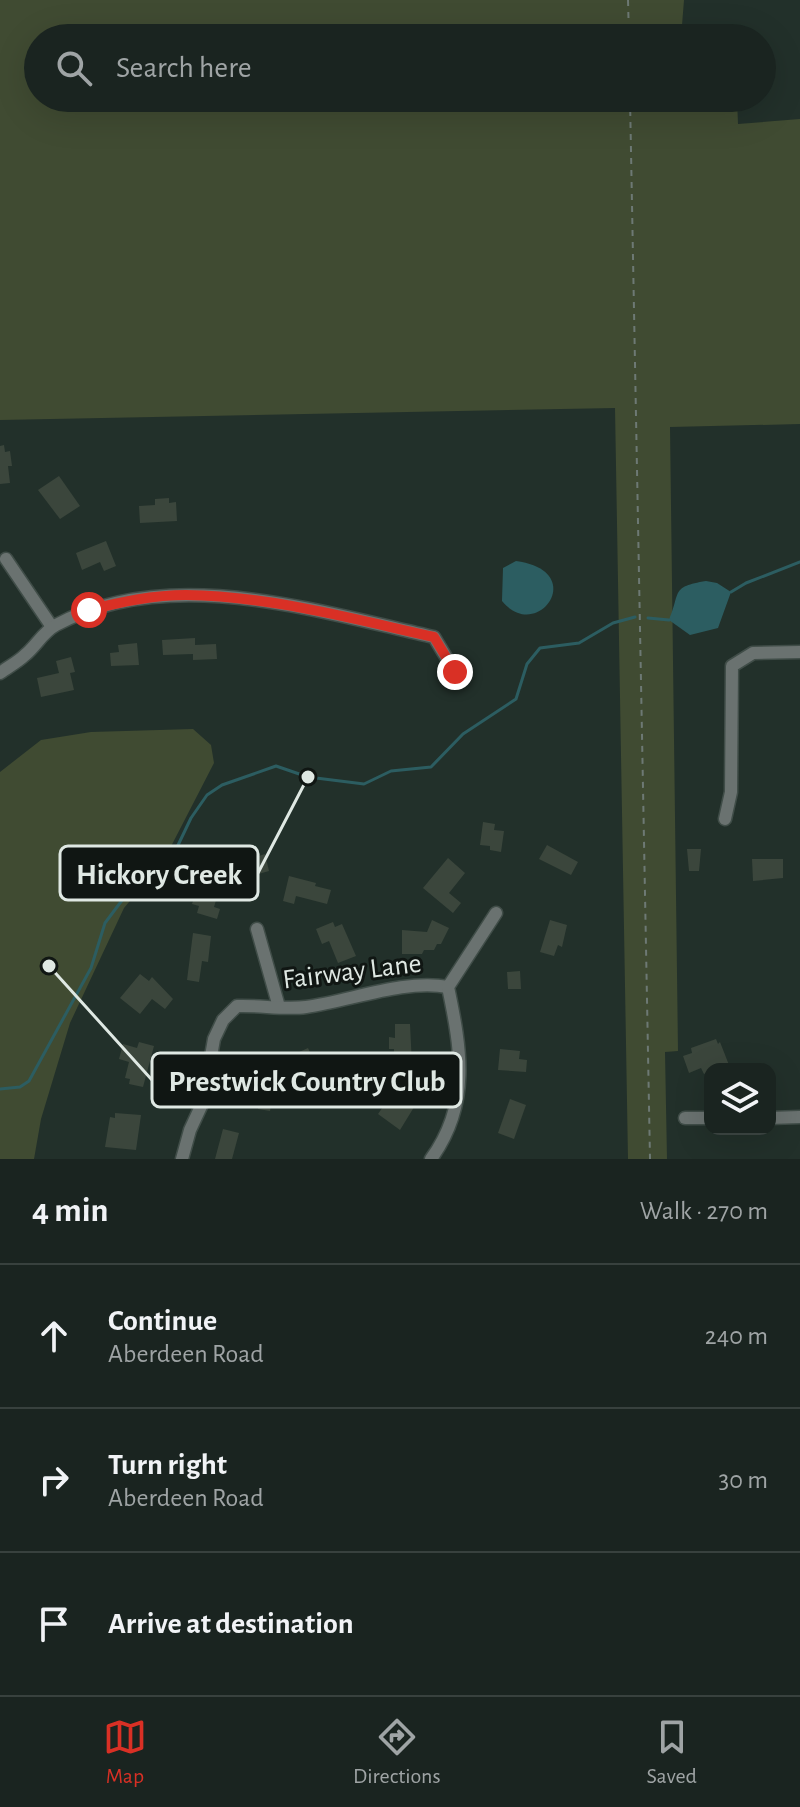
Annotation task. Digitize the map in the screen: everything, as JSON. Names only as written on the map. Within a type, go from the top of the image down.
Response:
[{"type":"street","points":[[6,559],[52,627]]},
{"type":"street","points":[[0,673],[25,656],[52,627],[89,610],[136,599],[186,595],[282,603],[434,637],[455,672]]},
{"type":"street","points":[[725,819],[731,792],[732,666],[753,653],[800,652]]},
{"type":"street","points":[[431,1159],[454,1120],[459,1082],[459,1041],[448,987],[496,913]]},
{"type":"street","points":[[257,929],[279,1007]]},
{"type":"street","name":"Fairway Lane","points":[[182,1159],[190,1130],[203,1102],[214,1039],[223,1020],[237,1006],[304,1008],[427,983],[448,987]]},
{"type":"street","points":[[776,1118],[800,1117]]},
{"type":"street","points":[[685,1118],[704,1118]]},
{"type":"path","points":[[628,0],[629,24]]},
{"type":"path","points":[[630,112],[650,1159]]},
{"type":"green space","points":[[0,0],[684,0],[682,24],[24,24],[24,112],[738,112],[738,124],[800,119],[800,424],[670,427],[678,1051],[665,1052],[667,1159],[628,1159],[615,408],[0,420]]},
{"type":"green space","points":[[193,729],[211,745],[214,763],[164,860],[124,908],[70,1023],[41,1119],[34,1159],[0,1159],[0,772],[41,740],[91,732]]},
{"type":"water","points":[[516,561],[538,567],[550,578],[553,589],[550,601],[541,610],[529,614],[516,612],[502,601],[503,568]]},
{"type":"water","points":[[706,581],[717,583],[731,592],[718,628],[690,635],[669,620],[678,592]]},
{"type":"building","points":[[4,445],[5,452],[10,451],[12,466],[8,466],[10,483],[0,484],[0,446]]},
{"type":"building","points":[[59,476],[80,506],[60,519],[38,490]]},
{"type":"building","points":[[169,498],[169,503],[176,502],[177,521],[140,523],[139,506],[155,505],[155,499]]},
{"type":"building","points":[[106,541],[116,566],[104,571],[100,562],[82,570],[76,553]]},
{"type":"building","points":[[195,638],[195,645],[216,644],[217,659],[193,660],[193,654],[163,655],[162,640]]},
{"type":"building","points":[[137,643],[139,665],[111,666],[110,653],[119,652],[118,645]]},
{"type":"building","points":[[71,657],[75,672],[70,673],[74,690],[41,697],[37,678],[59,673],[56,661]]},
{"type":"building","points":[[483,822],[495,824],[494,830],[504,831],[501,852],[480,845]]},
{"type":"building","points":[[547,845],[578,862],[571,875],[539,859]]},
{"type":"building","points":[[687,849],[701,849],[699,871],[689,871]]},
{"type":"building","points":[[265,854],[269,871],[244,878],[239,862]]},
{"type":"building","points":[[448,858],[465,873],[449,893],[461,903],[453,913],[423,888]]},
{"type":"building","points":[[752,859],[783,859],[783,878],[753,881]]},
{"type":"building","points":[[289,876],[331,890],[327,904],[296,896],[294,904],[283,901]]},
{"type":"building","points":[[196,891],[217,897],[214,907],[220,909],[217,919],[197,913],[199,906],[192,904]]},
{"type":"building","points":[[432,920],[449,928],[441,944],[437,944],[434,950],[424,950],[422,954],[402,954],[402,930],[427,932]]},
{"type":"building","points":[[550,920],[567,925],[562,947],[558,945],[554,956],[540,952]]},
{"type":"building","points":[[333,922],[335,927],[342,924],[356,956],[338,963],[329,941],[322,944],[316,929]]},
{"type":"building","points":[[193,933],[211,936],[208,962],[202,961],[199,982],[187,980]]},
{"type":"building","points":[[520,971],[521,989],[508,989],[507,972]]},
{"type":"building","points":[[140,974],[149,981],[152,977],[173,999],[165,1009],[152,999],[140,1014],[120,998]]},
{"type":"building","points":[[395,1024],[410,1024],[412,1065],[394,1065],[394,1049],[389,1049],[389,1037],[395,1038]]},
{"type":"building","points":[[716,1039],[728,1063],[704,1063],[704,1074],[701,1068],[689,1073],[683,1056],[692,1053],[691,1048]]},
{"type":"building","points":[[139,1042],[154,1046],[143,1087],[129,1084],[130,1079],[125,1078],[129,1062],[119,1059],[123,1044],[137,1048]]},
{"type":"building","points":[[308,1048],[315,1063],[282,1077],[275,1063]]},
{"type":"building","points":[[500,1049],[520,1051],[519,1059],[527,1060],[526,1072],[498,1070]]},
{"type":"building","points":[[256,1084],[269,1086],[267,1098],[272,1099],[270,1111],[258,1109],[259,1103],[253,1102]]},
{"type":"building","points":[[408,1091],[419,1099],[400,1130],[378,1114],[387,1101],[396,1108]]},
{"type":"building","points":[[510,1099],[526,1105],[514,1139],[498,1133]]},
{"type":"building","points":[[115,1113],[141,1115],[136,1150],[105,1147],[110,1117],[115,1118]]},
{"type":"building","points":[[223,1129],[239,1133],[232,1159],[215,1159]]},
{"type":"waterway","points":[[731,592],[800,562]]},
{"type":"waterway","points":[[0,1089],[20,1087],[29,1081],[91,968],[105,923],[129,891],[153,878],[169,864],[191,818],[207,795],[222,785],[276,766],[308,777],[364,784],[391,771],[431,767],[463,734],[516,699],[527,664],[540,648],[579,643],[613,623],[635,617]]},
{"type":"waterway","points":[[648,618],[669,620]]},
{"type":"place","name":"Hickory Creek","points":[[308,777]]},
{"type":"place","name":"Prestwick Country Club","points":[[49,966]]},
{"type":"route","points":[[89,610],[136,599],[186,595],[282,603],[434,637],[455,672]]}]
